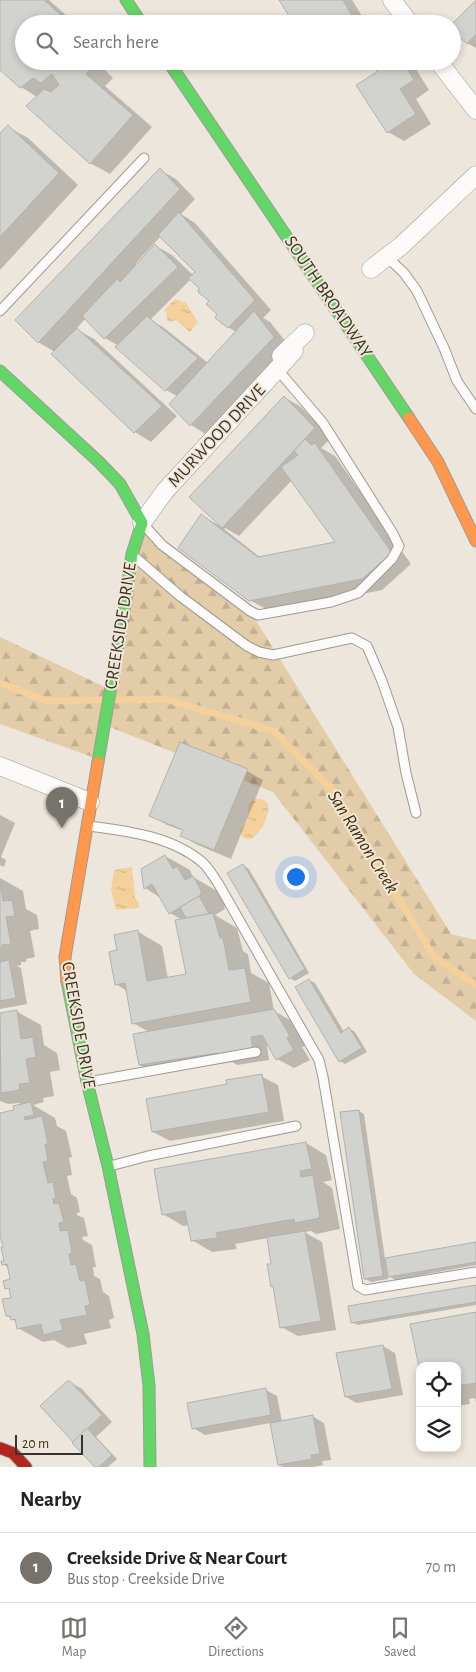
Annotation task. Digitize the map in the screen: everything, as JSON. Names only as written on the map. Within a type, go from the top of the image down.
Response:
[{"type":"main road","points":[[126,0],[136,15]]},
{"type":"main road","name":"SOUTH BROADWAY","points":[[174,70],[438,462],[476,541]]},
{"type":"main road","points":[[0,371],[99,462],[120,484],[142,523]]},
{"type":"main road","name":"CREEKSIDE DRIVE","points":[[142,523],[132,554],[65,957],[66,974],[87,1082],[108,1166],[143,1334],[149,1386],[150,1467]]},
{"type":"main road","points":[[0,1448],[13,1453],[26,1467]]},
{"type":"street","points":[[392,0],[403,15]]},
{"type":"street","points":[[445,70],[476,110]]},
{"type":"street","points":[[371,269],[401,246],[476,175]]},
{"type":"street","points":[[155,486],[305,333]]},
{"type":"street","name":"MURWOOD DRIVE","points":[[142,523],[165,491],[294,351]]},
{"type":"street","points":[[0,766],[90,802]]},
{"type":"lane","points":[[0,311],[144,158]]},
{"type":"lane","points":[[387,256],[404,273],[417,291],[444,348],[457,381],[476,409]]},
{"type":"lane","points":[[142,523],[162,545],[258,615],[331,602],[358,593],[392,559],[399,546],[392,532],[323,423],[278,370]]},
{"type":"lane","points":[[132,554],[180,596],[247,646],[259,652],[273,655],[352,638],[367,646],[398,727],[406,773],[416,813]]},
{"type":"lane","points":[[86,826],[140,834],[177,846],[203,862],[218,883],[319,1060],[358,1286],[365,1290],[476,1272]]},
{"type":"lane","points":[[87,1082],[256,1052]]},
{"type":"lane","points":[[108,1166],[296,1126]]},
{"type":"green space","points":[[142,523],[162,545],[250,611],[451,934],[476,940],[476,1021],[414,974],[273,792],[105,725],[98,759],[0,724],[0,637],[111,690]]},
{"type":"water","points":[[175,299],[186,303],[198,322],[190,332],[176,320],[168,322],[165,309]]},
{"type":"water","points":[[255,799],[263,799],[267,803],[267,816],[260,831],[248,839],[242,837],[240,830],[249,816],[248,806]]},
{"type":"water","points":[[132,867],[135,898],[139,903],[139,908],[116,910],[111,890],[114,870]]},
{"type":"building","points":[[0,0],[44,0],[61,15],[15,15],[15,70],[90,70],[86,74],[133,115],[90,164],[26,106],[44,89],[51,92],[59,85],[52,74],[41,83],[33,78],[20,88],[0,70]]},
{"type":"building","points":[[279,0],[343,0],[351,15],[288,15]]},
{"type":"building","points":[[476,0],[476,34],[467,44],[461,38],[461,15]]},
{"type":"building","points":[[376,70],[408,70],[414,80],[400,89],[416,114],[387,133],[356,85],[377,72]]},
{"type":"building","points":[[8,125],[59,173],[0,237],[0,133]]},
{"type":"building","points":[[160,168],[180,189],[38,343],[15,320]]},
{"type":"building","points":[[179,212],[255,300],[228,328],[215,318],[217,314],[206,304],[209,301],[198,292],[199,288],[188,278],[195,272],[158,235]]},
{"type":"building","points":[[155,244],[178,267],[104,339],[82,316],[117,279],[120,282]]},
{"type":"building","points":[[254,311],[274,337],[190,426],[169,404]]},
{"type":"building","points":[[147,316],[198,358],[165,391],[115,347]]},
{"type":"building","points":[[77,328],[162,406],[134,433],[51,354]]},
{"type":"building","points":[[284,396],[315,428],[222,528],[189,497]]},
{"type":"building","points":[[305,439],[311,445],[315,443],[392,553],[362,579],[249,601],[178,548],[201,514],[258,557],[335,542],[281,467],[298,455],[294,451]]},
{"type":"building","points":[[180,742],[248,769],[214,850],[180,836],[183,830],[149,816]]},
{"type":"building","points":[[165,855],[173,869],[177,866],[185,880],[193,876],[202,892],[200,893],[201,895],[169,914],[152,884],[144,889],[141,869]]},
{"type":"building","points":[[243,864],[305,969],[289,979],[227,873]]},
{"type":"building","points":[[0,883],[3,901],[12,900],[15,916],[6,917],[11,944],[2,945],[2,948],[0,948]]},
{"type":"building","points":[[199,896],[209,914],[186,918],[180,907]]},
{"type":"building","points":[[213,913],[220,938],[223,938],[229,970],[245,968],[251,1002],[132,1024],[125,983],[115,985],[109,952],[117,950],[114,935],[138,930],[147,981],[186,974],[175,920]]},
{"type":"building","points":[[9,960],[16,998],[0,1001],[0,962]]},
{"type":"building","points":[[309,979],[341,1033],[349,1027],[362,1048],[339,1062],[295,987]]},
{"type":"building","points":[[274,1009],[290,1036],[287,1038],[294,1050],[276,1060],[262,1035],[251,1037],[253,1051],[219,1056],[218,1053],[139,1065],[133,1034]]},
{"type":"building","points":[[17,1010],[21,1039],[33,1037],[36,1057],[26,1059],[30,1083],[19,1084],[20,1089],[15,1091],[1,1093],[0,1013]]},
{"type":"building","points":[[262,1074],[269,1112],[152,1132],[146,1099],[227,1084],[226,1080]]},
{"type":"building","points":[[31,1102],[34,1115],[24,1117],[25,1120],[42,1116],[48,1144],[45,1144],[48,1161],[43,1162],[48,1183],[53,1182],[56,1198],[53,1199],[54,1204],[59,1203],[64,1222],[59,1223],[60,1231],[68,1230],[72,1253],[69,1254],[71,1265],[76,1264],[80,1281],[85,1280],[90,1305],[85,1306],[87,1315],[60,1320],[63,1330],[43,1335],[41,1324],[17,1329],[15,1319],[11,1320],[10,1316],[6,1316],[2,1299],[11,1298],[9,1288],[5,1289],[3,1281],[10,1279],[7,1264],[2,1265],[1,1261],[4,1261],[0,1235],[0,1113],[14,1110],[13,1106]]},
{"type":"building","points":[[359,1110],[383,1276],[364,1279],[340,1112]]},
{"type":"building","points":[[306,1142],[312,1169],[300,1171],[301,1177],[313,1175],[320,1218],[295,1223],[294,1219],[216,1233],[218,1238],[191,1241],[185,1211],[162,1215],[154,1169]]},
{"type":"building","points":[[305,1231],[321,1321],[280,1328],[273,1286],[271,1287],[267,1264],[271,1264],[267,1237]]},
{"type":"building","points":[[476,1242],[476,1262],[388,1277],[385,1258]]},
{"type":"building","points":[[476,1285],[476,1302],[351,1323],[348,1306]]},
{"type":"building","points":[[476,1312],[476,1383],[461,1385],[461,1362],[418,1362],[410,1324]]},
{"type":"building","points":[[383,1345],[392,1389],[345,1397],[336,1353]]},
{"type":"building","points":[[67,1381],[70,1381],[102,1415],[73,1442],[40,1406]]},
{"type":"building","points":[[266,1388],[271,1415],[192,1429],[187,1403]]},
{"type":"building","points":[[313,1415],[320,1454],[311,1455],[312,1459],[278,1465],[270,1423]]},
{"type":"building","points":[[87,1428],[112,1455],[99,1467],[95,1467],[72,1443]]},
{"type":"waterway","name":"San Ramon Creek","points":[[0,683],[47,701],[165,699],[274,731],[334,792],[434,957],[476,985]]},
{"type":"traffic: fast","points":[[126,0],[136,15]]},
{"type":"traffic: fast","points":[[174,70],[409,418]]},
{"type":"traffic: fast","points":[[0,371],[99,462],[120,484],[142,523],[132,554],[98,762]]},
{"type":"traffic: fast","points":[[67,981],[87,1082],[108,1166],[143,1334],[149,1386],[150,1467]]},
{"type":"traffic: slow","points":[[409,418],[438,462],[476,541]]},
{"type":"traffic: slow","points":[[67,981],[65,957],[98,762]]},
{"type":"traffic: jam","points":[[0,1448],[13,1453],[26,1467]]},
{"type":"place","name":"Creekside Drive & Near Court","points":[[62,828]]}]
